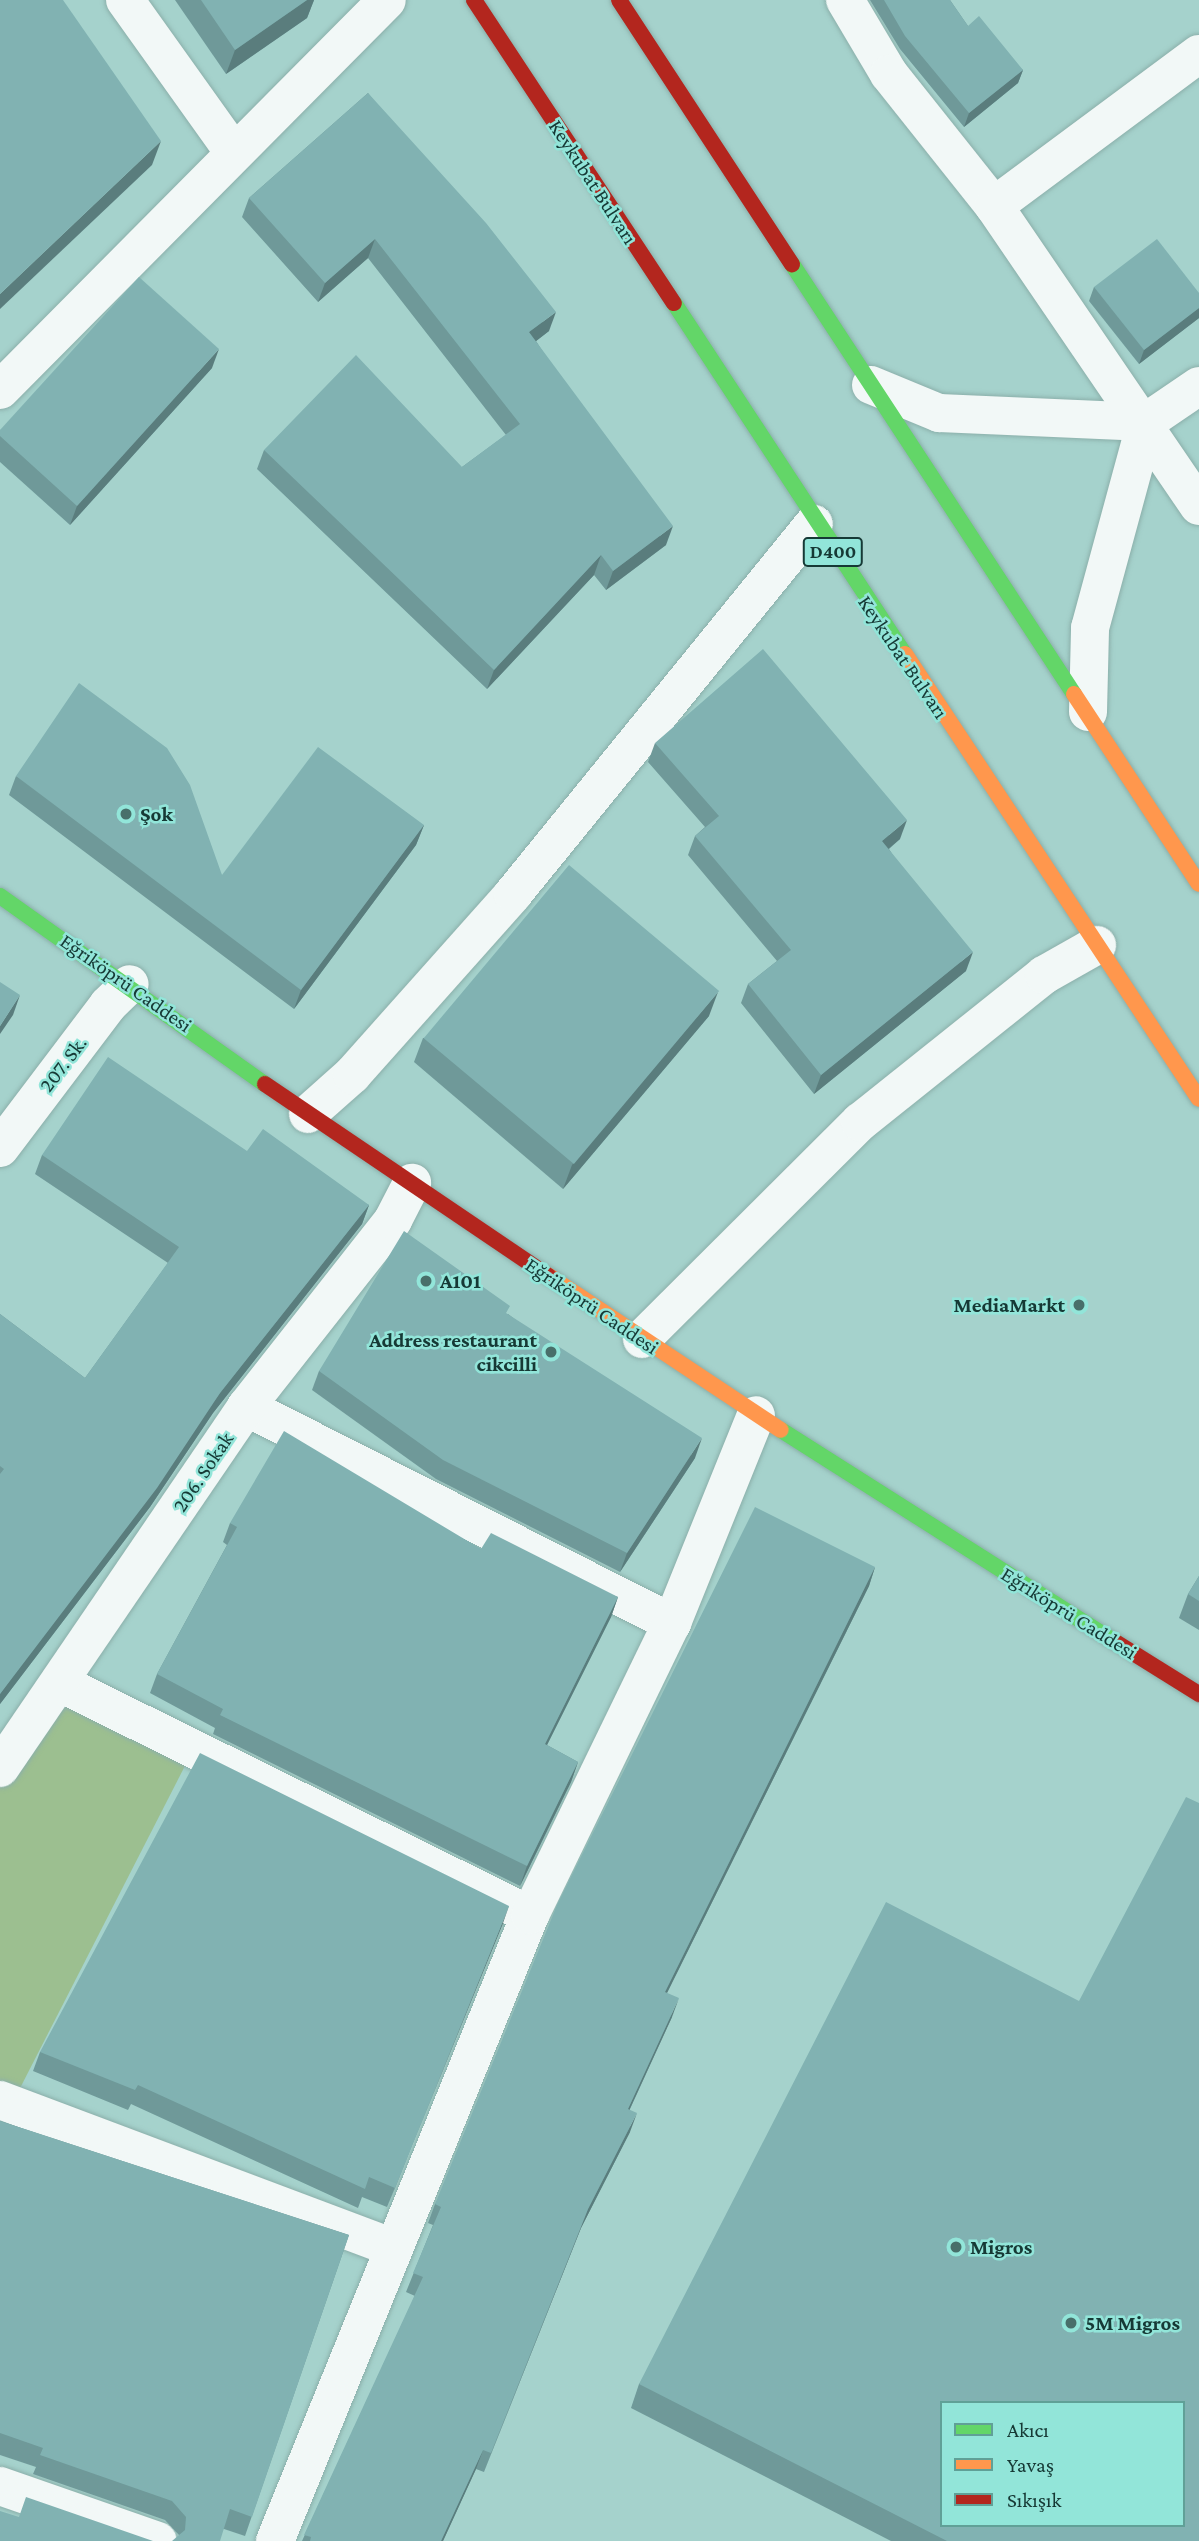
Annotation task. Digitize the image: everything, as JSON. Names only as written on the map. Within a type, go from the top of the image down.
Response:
[{"type":"main road","name":"Keykubat Bulvarı","points":[[474,0],[814,524],[1199,1099]]},
{"type":"main road","points":[[619,0],[1199,884]]},
{"type":"main road","name":"Eğriköprü Caddesi","points":[[0,896],[130,984],[308,1114],[756,1415],[1199,1694]]},
{"type":"street","points":[[125,0],[234,153]]},
{"type":"street","points":[[0,390],[387,0]]},
{"type":"street","points":[[845,0],[889,74],[994,206],[1146,422],[1199,506]]},
{"type":"street","points":[[994,206],[1199,54]]},
{"type":"street","points":[[871,385],[939,413],[1146,422],[1199,386]]},
{"type":"street","points":[[1087,712],[1090,628],[1146,422]]},
{"type":"street","points":[[308,1114],[352,1075],[513,894],[814,524]]},
{"type":"street","points":[[642,1339],[860,1122],[1044,975],[1097,946]]},
{"type":"street","name":"207. Sk.","points":[[0,1148],[108,1005],[130,984]]},
{"type":"street","name":"206. Sokak","points":[[0,1768],[62,1684],[246,1407],[393,1220],[412,1183]]},
{"type":"street","points":[[246,1407],[672,1623]]},
{"type":"street","points":[[275,2541],[391,2247],[530,1915],[672,1623],[756,1415]]},
{"type":"street","points":[[62,1684],[530,1915]]},
{"type":"street","points":[[0,2100],[391,2247]]},
{"type":"street","points":[[0,2486],[158,2541]]},
{"type":"green space","points":[[64,1698],[188,1760],[15,2098],[0,2092],[0,1783]]},
{"type":"building","points":[[0,0],[63,0],[161,141],[0,294]]},
{"type":"building","points":[[201,0],[307,0],[235,50]]},
{"type":"building","points":[[884,0],[950,0],[968,26],[979,16],[1023,70],[969,113],[905,36]]},
{"type":"building","points":[[368,93],[486,223],[556,312],[529,332],[673,526],[613,571],[601,555],[494,670],[264,450],[356,355],[462,467],[520,424],[375,239],[325,283],[249,198]]},
{"type":"building","points":[[1157,239],[1199,293],[1199,308],[1144,350],[1094,287]]},
{"type":"building","points":[[139,277],[219,349],[77,506],[0,436],[0,430]]},
{"type":"building","points":[[763,649],[907,820],[882,841],[973,952],[821,1075],[748,984],[791,950],[695,836],[719,816],[655,743]]},
{"type":"building","points":[[79,683],[167,748],[190,785],[222,875],[318,747],[424,825],[301,990],[16,776]]},
{"type":"building","points":[[569,865],[719,991],[574,1164],[424,1038]]},
{"type":"building","points":[[0,982],[20,995],[0,1026]]},
{"type":"building","points":[[108,1057],[247,1151],[263,1129],[369,1205],[220,1393],[157,1488],[0,1694],[0,1474],[4,1469],[0,1466],[0,1314],[85,1378],[179,1247],[42,1155]]},
{"type":"building","points":[[404,1231],[510,1306],[506,1313],[702,1438],[627,1553],[443,1460],[319,1371]]},
{"type":"building","points":[[284,1431],[481,1549],[491,1533],[618,1597],[545,1744],[578,1762],[527,1866],[220,1715],[223,1709],[157,1674],[237,1527],[230,1523]]},
{"type":"building","points":[[755,1507],[875,1567],[665,1992],[679,1998],[628,2109],[637,2113],[588,2209],[491,2453],[483,2450],[441,2541],[310,2541],[311,2537],[304,2535],[423,2277],[413,2273],[441,2207],[435,2204],[557,1905]]},
{"type":"building","points":[[1199,1576],[1199,1601],[1188,1594]]},
{"type":"building","points":[[200,1753],[509,1906],[395,2188],[369,2177],[365,2189],[138,2085],[135,2090],[40,2052]]},
{"type":"building","name":"Migros","points":[[1186,1797],[1199,1803],[1199,2541],[947,2541],[639,2384],[886,1902],[1079,2001]]},
{"type":"building","points":[[0,2121],[349,2235],[252,2517],[230,2509],[220,2541],[172,2541],[185,2530],[186,2517],[172,2501],[40,2455],[43,2448],[0,2433]]},
{"type":"building","points":[[26,2497],[153,2541],[0,2541],[0,2511],[19,2517]]},
{"type":"traffic: fast","points":[[792,264],[1074,694]]},
{"type":"traffic: fast","points":[[674,303],[905,654]]},
{"type":"traffic: fast","points":[[0,896],[265,1084]]},
{"type":"traffic: fast","points":[[781,1430],[1117,1643]]},
{"type":"traffic: slow","points":[[905,654],[1199,1099]]},
{"type":"traffic: slow","points":[[1074,694],[1199,884]]},
{"type":"traffic: slow","points":[[549,1276],[781,1430]]},
{"type":"traffic: jam","points":[[474,0],[674,303]]},
{"type":"traffic: jam","points":[[619,0],[792,264]]},
{"type":"traffic: jam","points":[[265,1084],[549,1276]]},
{"type":"traffic: jam","points":[[1117,1643],[1199,1694]]},
{"type":"place","name":"Şok","points":[[126,814]]},
{"type":"place","name":"A101","points":[[426,1281]]},
{"type":"place","name":"MediaMarkt","points":[[1079,1305]]},
{"type":"place","name":"Address restaurant cikcilli","points":[[551,1352]]},
{"type":"place","name":"Migros","points":[[956,2247]]},
{"type":"place","name":"5M Migros","points":[[1071,2323]]}]
